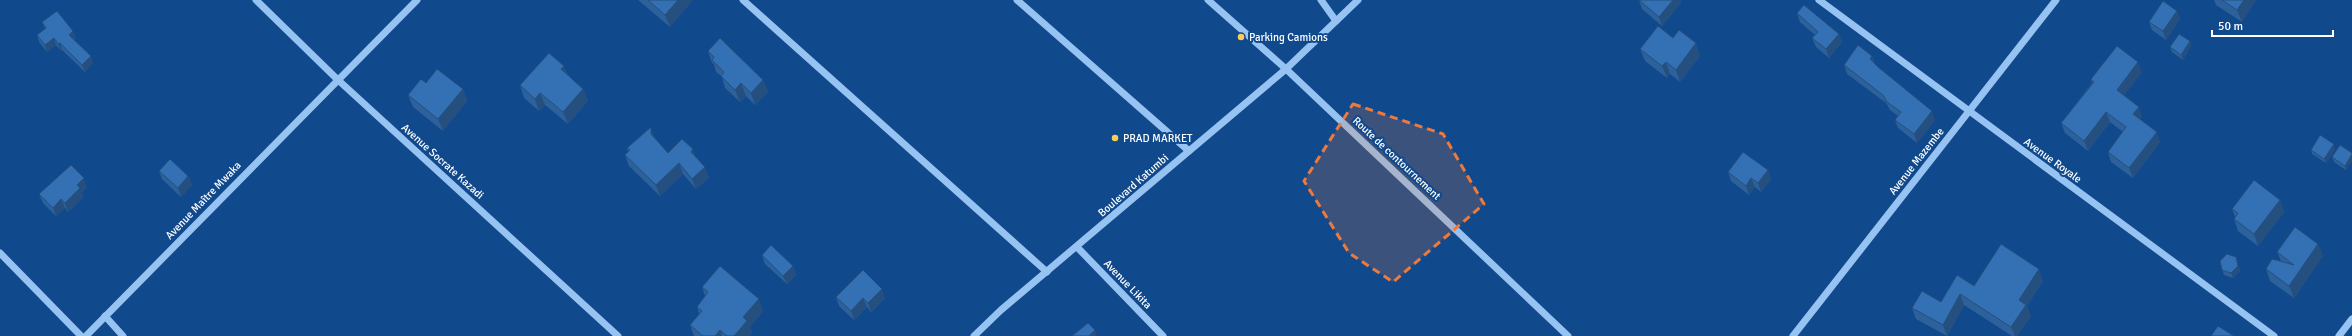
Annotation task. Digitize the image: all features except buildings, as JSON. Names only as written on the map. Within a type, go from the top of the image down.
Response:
[{"type":"street","name":"Avenue Socrate Kazadi","points":[[256,0],[337,80],[618,336]]},
{"type":"street","name":"Avenue Maître Mwaka","points":[[86,336],[337,80],[418,0]]},
{"type":"street","points":[[743,0],[1047,272]]},
{"type":"street","points":[[1017,0],[1189,151]]},
{"type":"street","name":"Route de contournement","points":[[1208,0],[1286,69],[1568,336]]},
{"type":"street","points":[[1321,0],[1336,21]]},
{"type":"street","name":"Boulevard Katumbi","points":[[974,336],[1286,69],[1358,0]]},
{"type":"street","name":"Avenue Royale","points":[[1819,0],[2274,336]]},
{"type":"street","name":"Avenue Mazembe","points":[[1793,336],[2056,0]]},
{"type":"street","name":"Avenue Likita","points":[[1077,247],[1163,336]]},
{"type":"street","points":[[0,253],[81,336]]},
{"type":"street","points":[[105,316],[122,336]]},
{"type":"street","points":[[2339,336],[2352,319]]},
{"type":"highlighted area","points":[[1353,104],[1443,134],[1484,204],[1393,282],[1349,253],[1304,181]]},
{"type":"place","name":"Parking Camions","points":[[1241,37]]},
{"type":"place","name":"PRAD MARKET","points":[[1115,138]]}]
